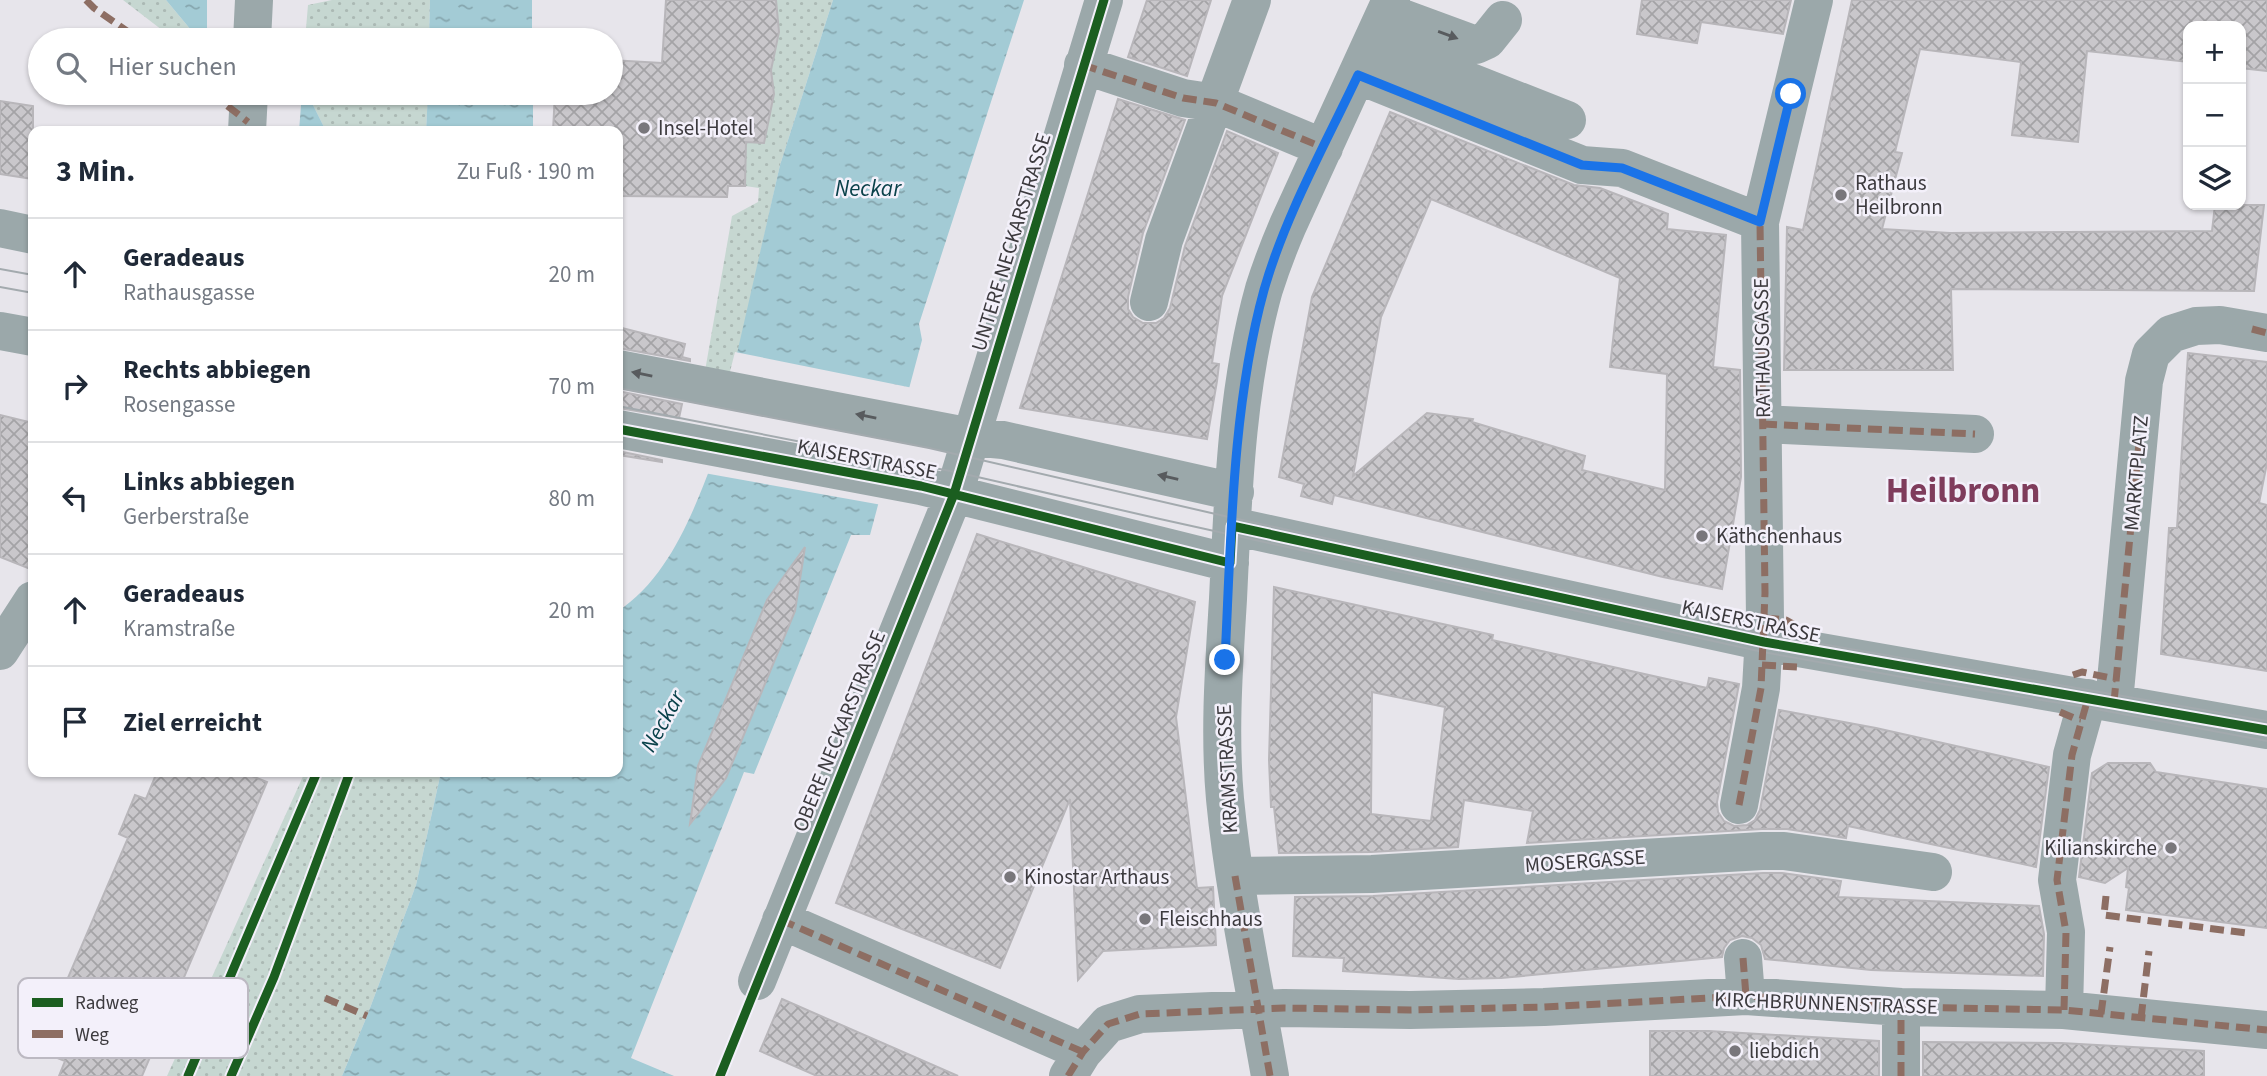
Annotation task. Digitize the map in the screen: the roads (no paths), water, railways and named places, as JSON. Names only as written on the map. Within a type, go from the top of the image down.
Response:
[{"type":"street","points":[[253,28],[254,0]]},
{"type":"street","name":"UNTERE NECKARSTRASSE","points":[[937,490],[971,437],[1104,0]]},
{"type":"street","points":[[1149,302],[1164,240],[1252,0]]},
{"type":"street","name":"RATHAUSGASSE","points":[[1739,805],[1774,654],[1763,425],[1760,222],[1814,0]]},
{"type":"street","points":[[1377,33],[1476,45],[1487,40],[1503,20]]},
{"type":"street","points":[[1377,33],[1567,120]]},
{"type":"street","points":[[1377,33],[1582,165],[1622,168],[1760,222]]},
{"type":"street","name":"KRAMSTRASSE","points":[[1270,1076],[1235,876],[1221,742],[1232,527],[1248,366],[1265,289],[1288,225],[1377,33]]},
{"type":"street","points":[[1083,65],[1183,98],[1216,103],[1324,148]]},
{"type":"street","points":[[0,228],[28,233]]},
{"type":"street","name":"MARKTPLATZ","points":[[2064,1010],[2066,932],[2057,880],[2073,755],[2089,698],[2139,443],[2144,381],[2151,354],[2171,334],[2196,326],[2220,325],[2259,331]]},
{"type":"street","points":[[0,331],[28,336]]},
{"type":"street","name":"KAISERSTRASSE","points":[[623,370],[971,437],[1003,440],[1232,527]]},
{"type":"street","points":[[1763,425],[1975,434]]},
{"type":"street","name":"KAISERSTRASSE","points":[[623,430],[937,490],[1232,527],[1774,654],[1924,672],[2267,730]]},
{"type":"street","name":"OBERE NECKARSTRASSE","points":[[757,981],[937,490]]},
{"type":"street","name":"MOSERGASSE","points":[[1235,876],[1372,874],[1762,851],[1784,851],[1933,872]]},
{"type":"street","points":[[781,920],[1075,1064]]},
{"type":"street","points":[[1743,958],[1746,996]]},
{"type":"street","name":"KIRCHBRUNNENSTRASSE","points":[[1075,1064],[1108,1024],[1140,1014],[1258,1009],[1544,1007],[1746,996],[1901,1007],[2064,1010],[2267,1030]]},
{"type":"street","points":[[1900,1076],[1901,1007]]},
{"type":"water","points":[[166,0],[256,0],[224,28],[189,28]]},
{"type":"water","points":[[430,0],[532,0],[532,28],[429,28]]},
{"type":"water","name":"Neckar","points":[[833,0],[1024,0],[919,324],[922,340],[870,535],[851,535],[754,774],[744,772],[631,1058],[674,1076],[342,1076],[416,885],[440,777],[623,777],[623,607],[651,582],[676,545],[712,463],[780,165]],"holes":[[[796,586],[795,611],[726,778],[710,793],[699,788],[696,778],[698,766]]]},
{"type":"water","points":[[252,105],[313,105],[324,126],[265,126]]},
{"type":"water","points":[[427,105],[533,105],[533,126],[426,126]]},
{"type":"tram line","points":[[0,269],[28,274]]},
{"type":"tram line","points":[[0,287],[28,292]]},
{"type":"tram line","points":[[623,389],[929,448],[1233,518],[1764,634],[2267,721]]},
{"type":"tram line","points":[[623,407],[960,473],[1763,652],[2267,741]]},
{"type":"place","name":"Insel-Hotel","points":[[644,128]]},
{"type":"place","name":"Rathaus Heilbronn","points":[[1841,195]]},
{"type":"place","name":"Käthchenhaus","points":[[1702,536]]},
{"type":"place","name":"Kilianskirche","points":[[2171,848]]},
{"type":"place","name":"Kinostar Arthaus","points":[[1010,877]]},
{"type":"place","name":"Fleischhaus","points":[[1145,919]]},
{"type":"place","name":"liebdich","points":[[1735,1051]]},
{"type":"district","name":"Heilbronn","points":[[1963,490]]}]
